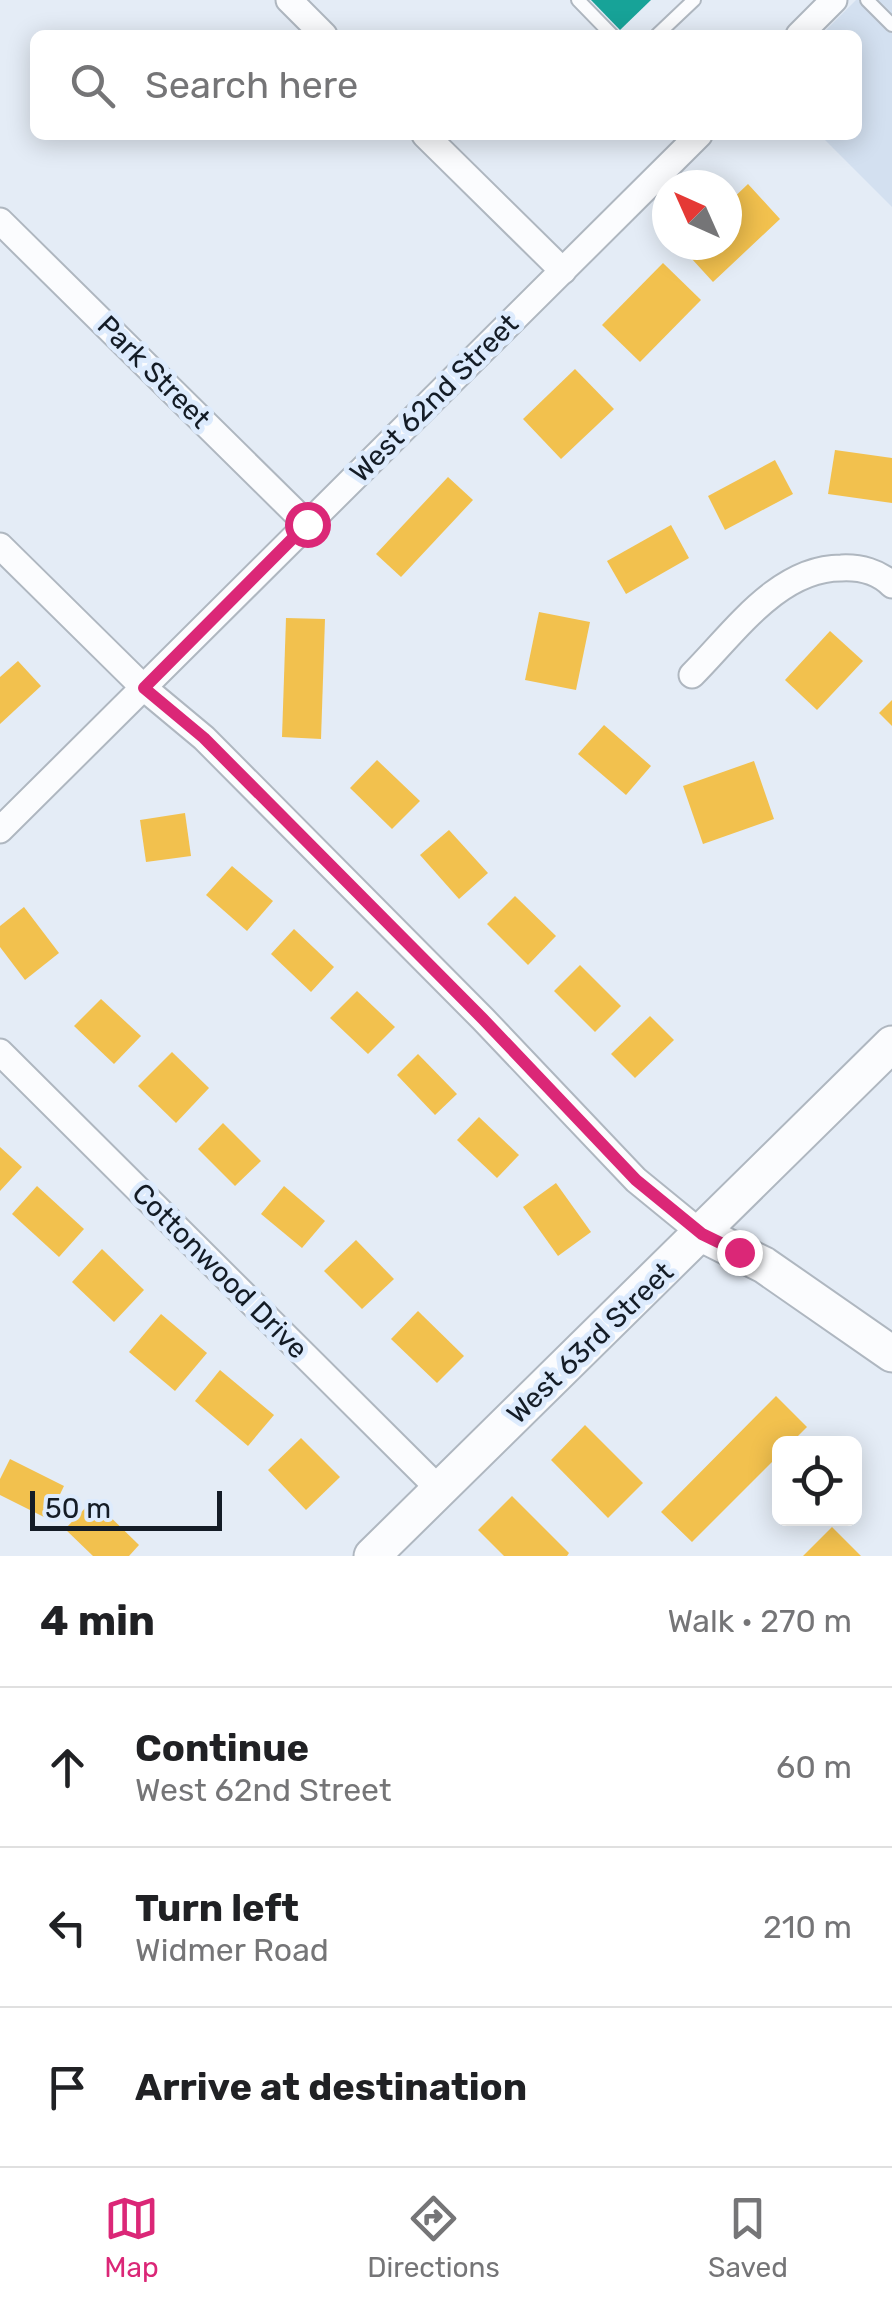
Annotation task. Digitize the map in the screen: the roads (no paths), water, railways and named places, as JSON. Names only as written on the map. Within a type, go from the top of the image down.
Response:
[{"type":"street","points":[[289,0],[319,30]]},
{"type":"street","points":[[804,30],[834,0]]},
{"type":"street","points":[[430,140],[562,270]]},
{"type":"street","name":"West 62nd Street","points":[[0,830],[693,140]]},
{"type":"street","name":"Park Street","points":[[0,221],[307,524]]},
{"type":"street","points":[[0,546],[144,688],[204,738],[483,1019],[636,1180],[702,1234],[764,1265],[892,1354]]},
{"type":"street","points":[[692,674],[794,578],[820,568],[858,567],[892,585]]},
{"type":"street","name":"West 63rd Street","points":[[372,1556],[892,1044]]},
{"type":"street","name":"Cottonwood Drive","points":[[0,1052],[439,1489]]},
{"type":"lane","points":[[578,0],[607,30]]},
{"type":"lane","points":[[662,30],[694,0]]},
{"type":"lane","points":[[867,0],[892,25]]}]
